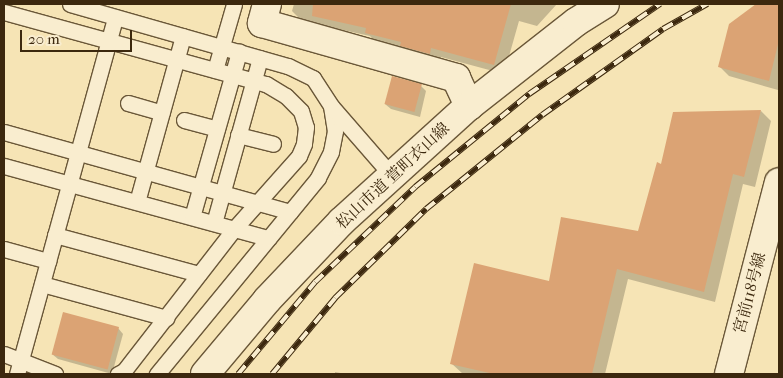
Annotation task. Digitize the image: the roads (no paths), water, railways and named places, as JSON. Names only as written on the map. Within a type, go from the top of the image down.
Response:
[{"type":"street","points":[[267,4],[262,23],[456,78],[469,106]]},
{"type":"street","name":"松山市道 萱町衣山線","points":[[205,374],[267,300],[342,221],[469,106],[576,22],[605,4]]},
{"type":"street","name":"宮前118号線","points":[[729,374],[779,182]]},
{"type":"lane","points":[[70,4],[288,66],[313,78],[330,106],[392,176]]},
{"type":"lane","points":[[215,70],[234,4]]},
{"type":"lane","points":[[4,12],[266,84],[286,96],[301,111],[306,127],[304,144],[299,156],[234,229],[124,371],[118,374]]},
{"type":"lane","points":[[19,367],[115,17]]},
{"type":"lane","points":[[137,202],[183,36]]},
{"type":"lane","points":[[192,217],[239,52]]},
{"type":"lane","points":[[214,224],[260,58]]},
{"type":"lane","points":[[128,104],[162,113]]},
{"type":"lane","points":[[157,374],[318,178],[331,152],[336,131],[330,106]]},
{"type":"lane","points":[[184,120],[217,129]]},
{"type":"lane","points":[[4,132],[290,212]]},
{"type":"lane","points":[[238,135],[273,144]]},
{"type":"lane","points":[[4,166],[268,238]]},
{"type":"lane","points":[[55,235],[199,274]]},
{"type":"lane","points":[[4,248],[48,261]]},
{"type":"lane","points":[[42,284],[166,318]]},
{"type":"lane","points":[[4,354],[19,367],[55,374]]},
{"type":"railway","points":[[238,374],[315,282],[415,187],[529,94],[660,4]]},
{"type":"railway","points":[[272,374],[335,298],[426,209],[542,115],[663,29],[707,4]]}]
